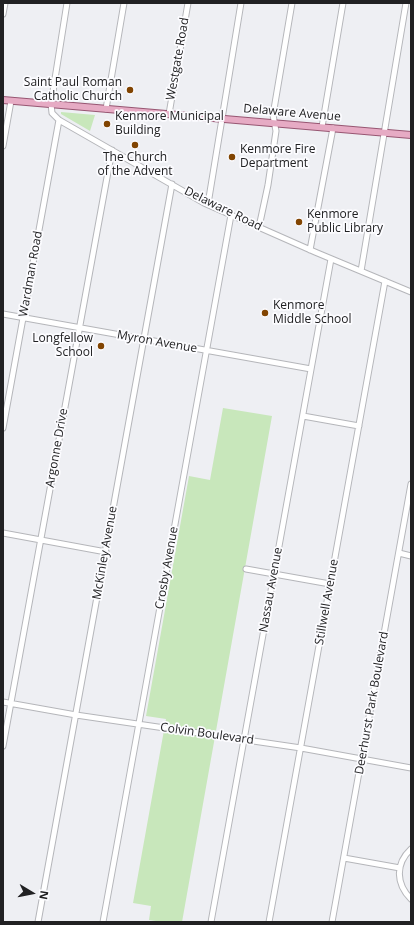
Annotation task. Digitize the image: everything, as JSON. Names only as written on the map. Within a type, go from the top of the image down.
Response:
[{"type":"main road","name":"Delaware Avenue","points":[[3,100],[411,135]]},
{"type":"street","points":[[3,14],[5,3]]},
{"type":"street","points":[[60,120],[52,113],[51,104],[67,3]]},
{"type":"street","points":[[106,109],[124,3]]},
{"type":"street","name":"Westgate Road","points":[[169,114],[188,3]]},
{"type":"street","points":[[208,204],[241,3]]},
{"type":"street","points":[[259,227],[268,185],[276,131],[273,115],[292,3]]},
{"type":"street","points":[[322,127],[343,3]]},
{"type":"street","points":[[361,271],[406,3]]},
{"type":"street","points":[[3,146],[11,101]]},
{"type":"street","name":"Delaware Road","points":[[60,120],[208,204],[310,250],[411,292]]},
{"type":"street","name":"Wardman Road","points":[[3,428],[60,120]]},
{"type":"street","points":[[310,250],[333,128]]},
{"type":"street","name":"Argonne Drive","points":[[3,746],[112,150]]},
{"type":"street","name":"McKinley Avenue","points":[[38,922],[172,184]]},
{"type":"street","name":"Crosby Avenue","points":[[103,922],[231,215]]},
{"type":"street","name":"Nassau Avenue","points":[[211,922],[331,259]]},
{"type":"street","name":"Stillwell Avenue","points":[[269,922],[385,281]]},
{"type":"street","name":"Myron Avenue","points":[[3,314],[311,370]]},
{"type":"street","points":[[302,416],[359,426]]},
{"type":"street","name":"Deerhurst Park Boulevard","points":[[332,922],[411,484]]},
{"type":"street","points":[[3,533],[106,552]]},
{"type":"street","points":[[399,553],[411,556]]},
{"type":"street","points":[[246,569],[330,584]]},
{"type":"street","name":"Colvin Boulevard","points":[[3,702],[76,715],[301,748],[411,768]]},
{"type":"street","points":[[411,850],[403,858],[400,868],[401,884],[411,900]]},
{"type":"street","points":[[344,858],[400,868]]},
{"type":"green space","points":[[61,112],[95,115],[90,131],[61,114]]},
{"type":"green space","points":[[223,408],[272,416],[182,922],[163,922],[149,920],[151,906],[133,903],[166,719],[146,716],[189,476],[210,480]]},
{"type":"place","name":"Saint Paul Roman Catholic Church","points":[[130,90]]},
{"type":"place","name":"Kenmore Municipal Building","points":[[107,124]]},
{"type":"place","name":"The Church of the Advent","points":[[135,145]]},
{"type":"place","name":"Kenmore Fire Department","points":[[232,157]]},
{"type":"place","name":"Kenmore Public Library","points":[[299,222]]},
{"type":"place","name":"Kenmore Middle School","points":[[265,313]]},
{"type":"place","name":"Longfellow School","points":[[101,346]]}]
